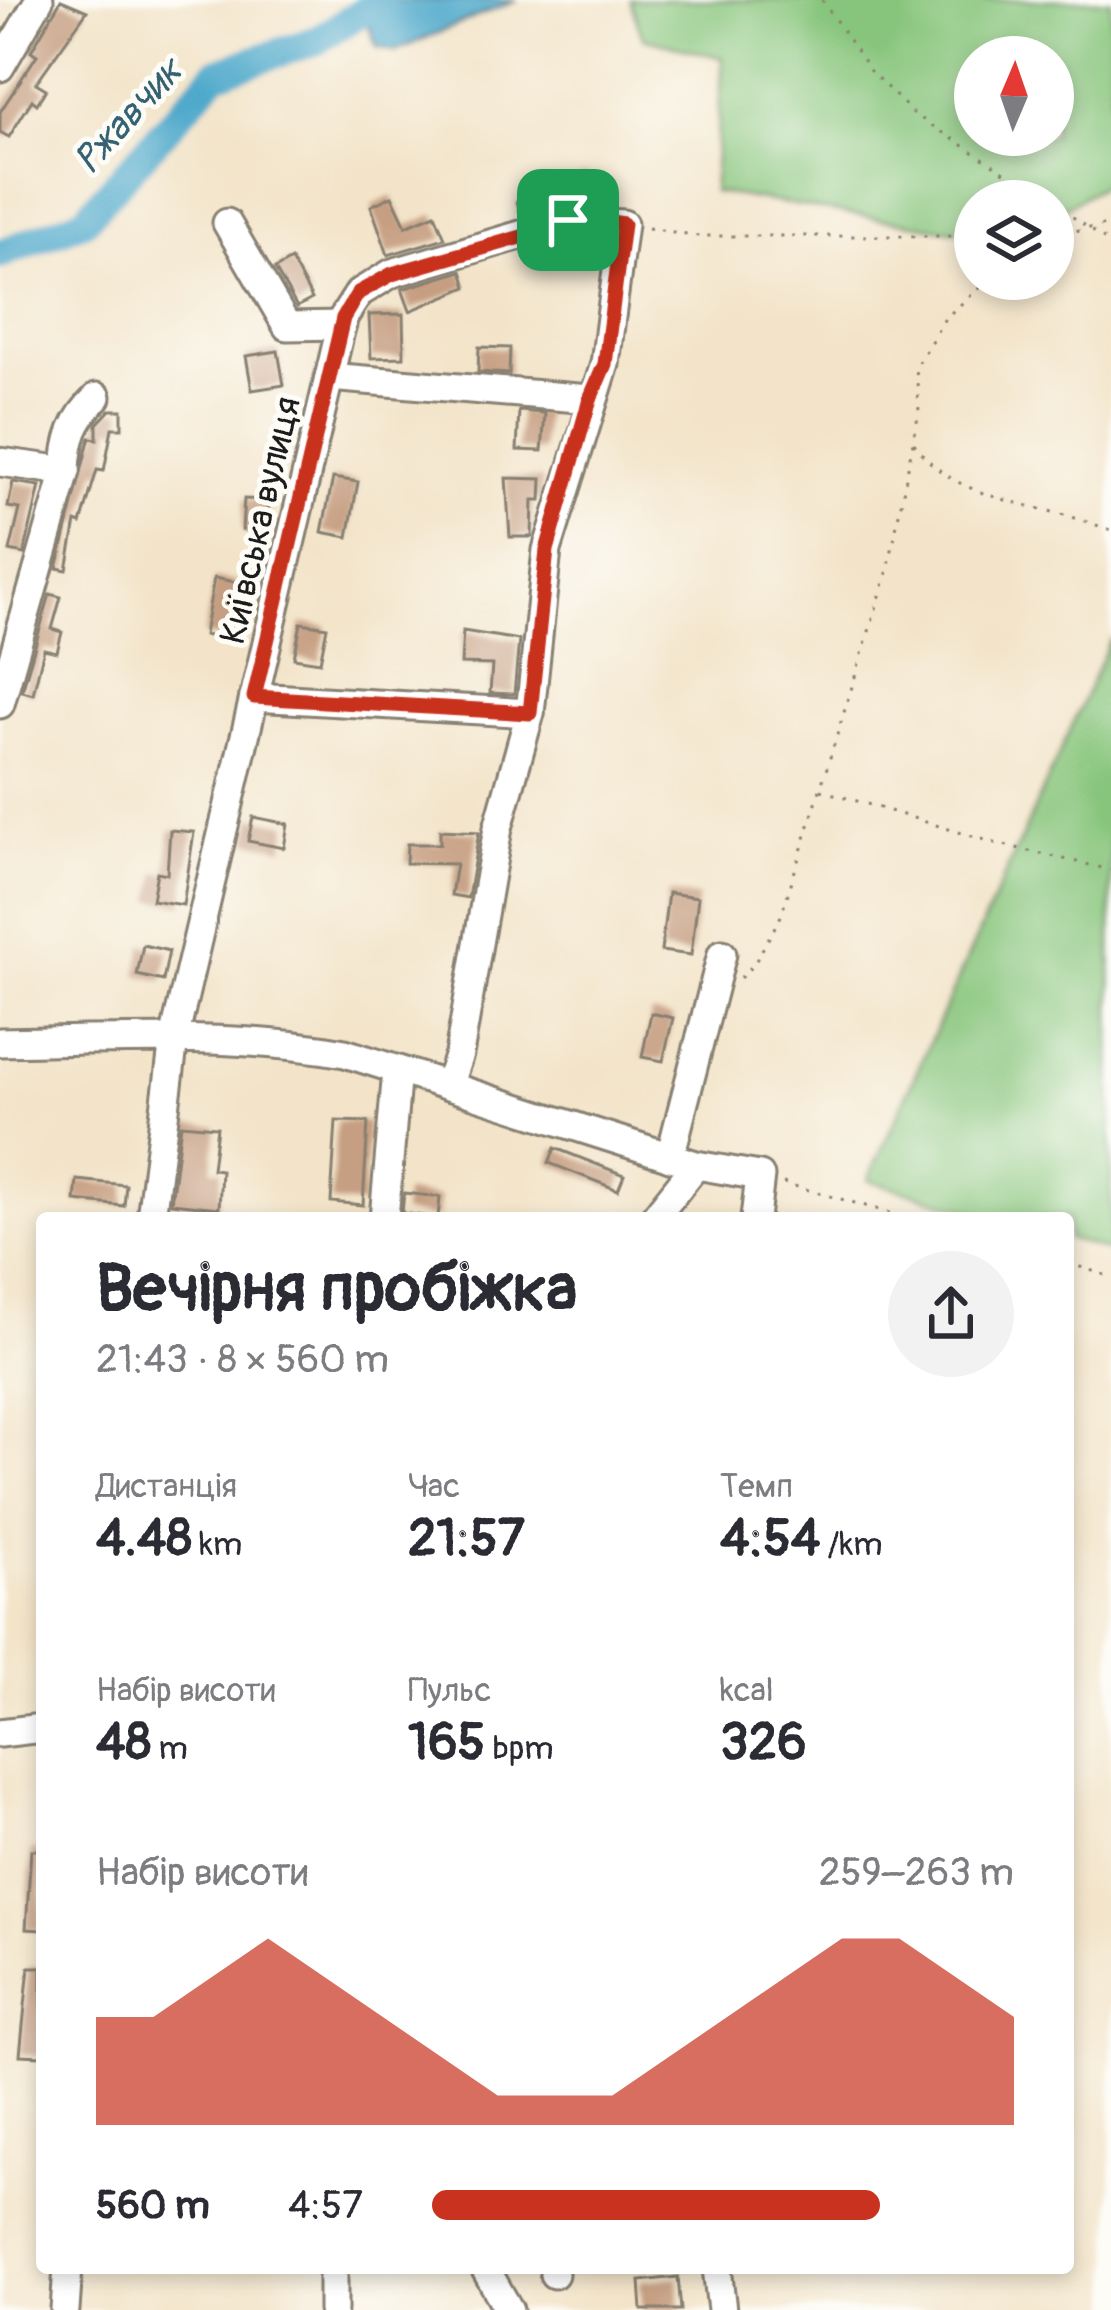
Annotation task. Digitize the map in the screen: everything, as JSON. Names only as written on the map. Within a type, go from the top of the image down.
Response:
[{"type":"street","points":[[0,67],[39,0]]},
{"type":"street","name":"Київська вулиця","points":[[152,1212],[174,1039],[342,325],[358,293],[392,274],[568,220],[623,224]]},
{"type":"street","points":[[227,223],[287,326],[342,325]]},
{"type":"street","points":[[448,1086],[459,1054],[497,829],[530,713],[547,550],[590,399],[605,364],[623,224]]},
{"type":"street","points":[[329,377],[590,399]]},
{"type":"street","points":[[0,704],[66,471],[67,443],[80,414],[97,397]]},
{"type":"street","points":[[0,462],[66,471]]},
{"type":"street","points":[[254,697],[530,713]]},
{"type":"street","points":[[657,1212],[683,1161],[722,954]]},
{"type":"street","points":[[0,1042],[174,1039],[291,1044],[397,1070],[683,1161],[760,1176],[756,1212]]},
{"type":"street","points":[[384,1212],[397,1070]]},
{"type":"street","points":[[0,1733],[36,1729]]},
{"type":"street","points":[[64,2310],[67,2274]]},
{"type":"street","points":[[333,2274],[333,2310]]},
{"type":"street","points":[[488,2274],[508,2310]]},
{"type":"street","points":[[718,2274],[722,2310]]},
{"type":"path","points":[[822,0],[869,71],[914,114],[1018,180]]},
{"type":"path","points":[[1074,216],[1111,244]]},
{"type":"path","points":[[623,224],[699,236],[954,236]]},
{"type":"path","points":[[1074,232],[1111,224]]},
{"type":"path","points":[[739,978],[754,964],[781,916],[888,570],[920,411],[916,367],[922,349],[966,300]]},
{"type":"path","points":[[914,442],[931,468],[953,484],[1058,509],[1111,531]]},
{"type":"path","points":[[820,790],[995,843],[1111,870]]},
{"type":"path","points":[[760,1176],[887,1212]]},
{"type":"path","points":[[1074,1265],[1111,1277]]},
{"type":"green space","points":[[630,0],[1111,0],[1111,180],[1074,202],[1074,180],[954,180],[954,231],[713,192],[723,58],[643,38]]},
{"type":"green space","points":[[1111,638],[1111,1252],[1074,1241],[1074,1212],[976,1212],[868,1180]]},
{"type":"water","points":[[379,0],[517,0],[395,51],[377,47],[362,9]]},
{"type":"building","points":[[61,0],[87,11],[36,83],[46,89],[37,104],[32,100],[9,137],[0,132],[0,112],[37,55],[31,51]]},
{"type":"building","points":[[587,174],[594,195],[521,216],[517,201],[529,198],[525,185],[544,178],[547,187]]},
{"type":"building","points":[[392,196],[406,226],[435,214],[445,238],[388,255],[371,206]]},
{"type":"building","points":[[291,260],[312,299],[297,307],[275,269]]},
{"type":"building","points":[[462,271],[467,287],[410,311],[402,289]]},
{"type":"building","points":[[403,314],[404,357],[371,358],[369,315]]},
{"type":"building","points":[[479,347],[510,348],[509,374],[478,372]]},
{"type":"building","points":[[278,351],[284,385],[252,390],[246,356]]},
{"type":"building","points":[[110,410],[122,410],[122,428],[112,428],[104,471],[97,470],[81,524],[76,522],[67,570],[57,568],[90,438],[97,439],[97,424]]},
{"type":"building","points":[[519,411],[545,413],[542,451],[517,450]]},
{"type":"building","points":[[333,478],[358,482],[348,537],[322,532]]},
{"type":"building","points":[[506,478],[542,479],[541,500],[533,500],[532,537],[510,537]]},
{"type":"building","points":[[13,482],[40,486],[24,554],[10,551],[20,509],[8,507]]},
{"type":"building","points":[[244,499],[269,500],[267,532],[242,530]]},
{"type":"building","points":[[214,578],[246,584],[228,640],[204,635]]},
{"type":"building","points":[[50,594],[61,597],[52,629],[62,632],[57,652],[44,649],[33,694],[22,691]]},
{"type":"building","points":[[301,623],[327,627],[320,662],[294,658]]},
{"type":"building","points":[[463,631],[519,640],[514,694],[490,693],[492,665],[461,664]]},
{"type":"building","points":[[253,817],[288,824],[284,848],[248,841]]},
{"type":"building","points":[[170,830],[194,832],[183,905],[152,900],[157,872],[167,874]]},
{"type":"building","points":[[440,830],[479,832],[468,898],[451,895],[456,864],[406,863],[407,844],[440,844]]},
{"type":"building","points":[[668,893],[698,897],[691,955],[661,951]]},
{"type":"building","points":[[143,945],[169,951],[163,981],[137,975]]},
{"type":"building","points":[[651,1013],[673,1018],[663,1061],[642,1057]]},
{"type":"building","points":[[336,1121],[368,1122],[363,1205],[331,1202]]},
{"type":"building","points":[[181,1124],[217,1127],[212,1169],[221,1170],[219,1208],[171,1203]]},
{"type":"building","points":[[555,1148],[624,1175],[618,1190],[549,1163]]},
{"type":"building","points":[[77,1180],[126,1185],[124,1206],[75,1201]]},
{"type":"building","points":[[404,1193],[440,1197],[439,1212],[402,1212]]},
{"type":"building","points":[[31,1850],[36,1850],[36,1930],[26,1929]]},
{"type":"building","points":[[29,1967],[36,1967],[36,2056],[20,2055]]},
{"type":"building","points":[[678,2277],[681,2310],[642,2310],[640,2281]]},
{"type":"waterway","name":"Ржавчик","points":[[0,254],[84,220],[216,73],[318,40],[379,0]]},
{"type":"route","points":[[568,220],[623,224],[605,364],[590,399],[547,550],[530,713],[254,697],[343,318],[358,293],[392,274],[568,220]]}]
